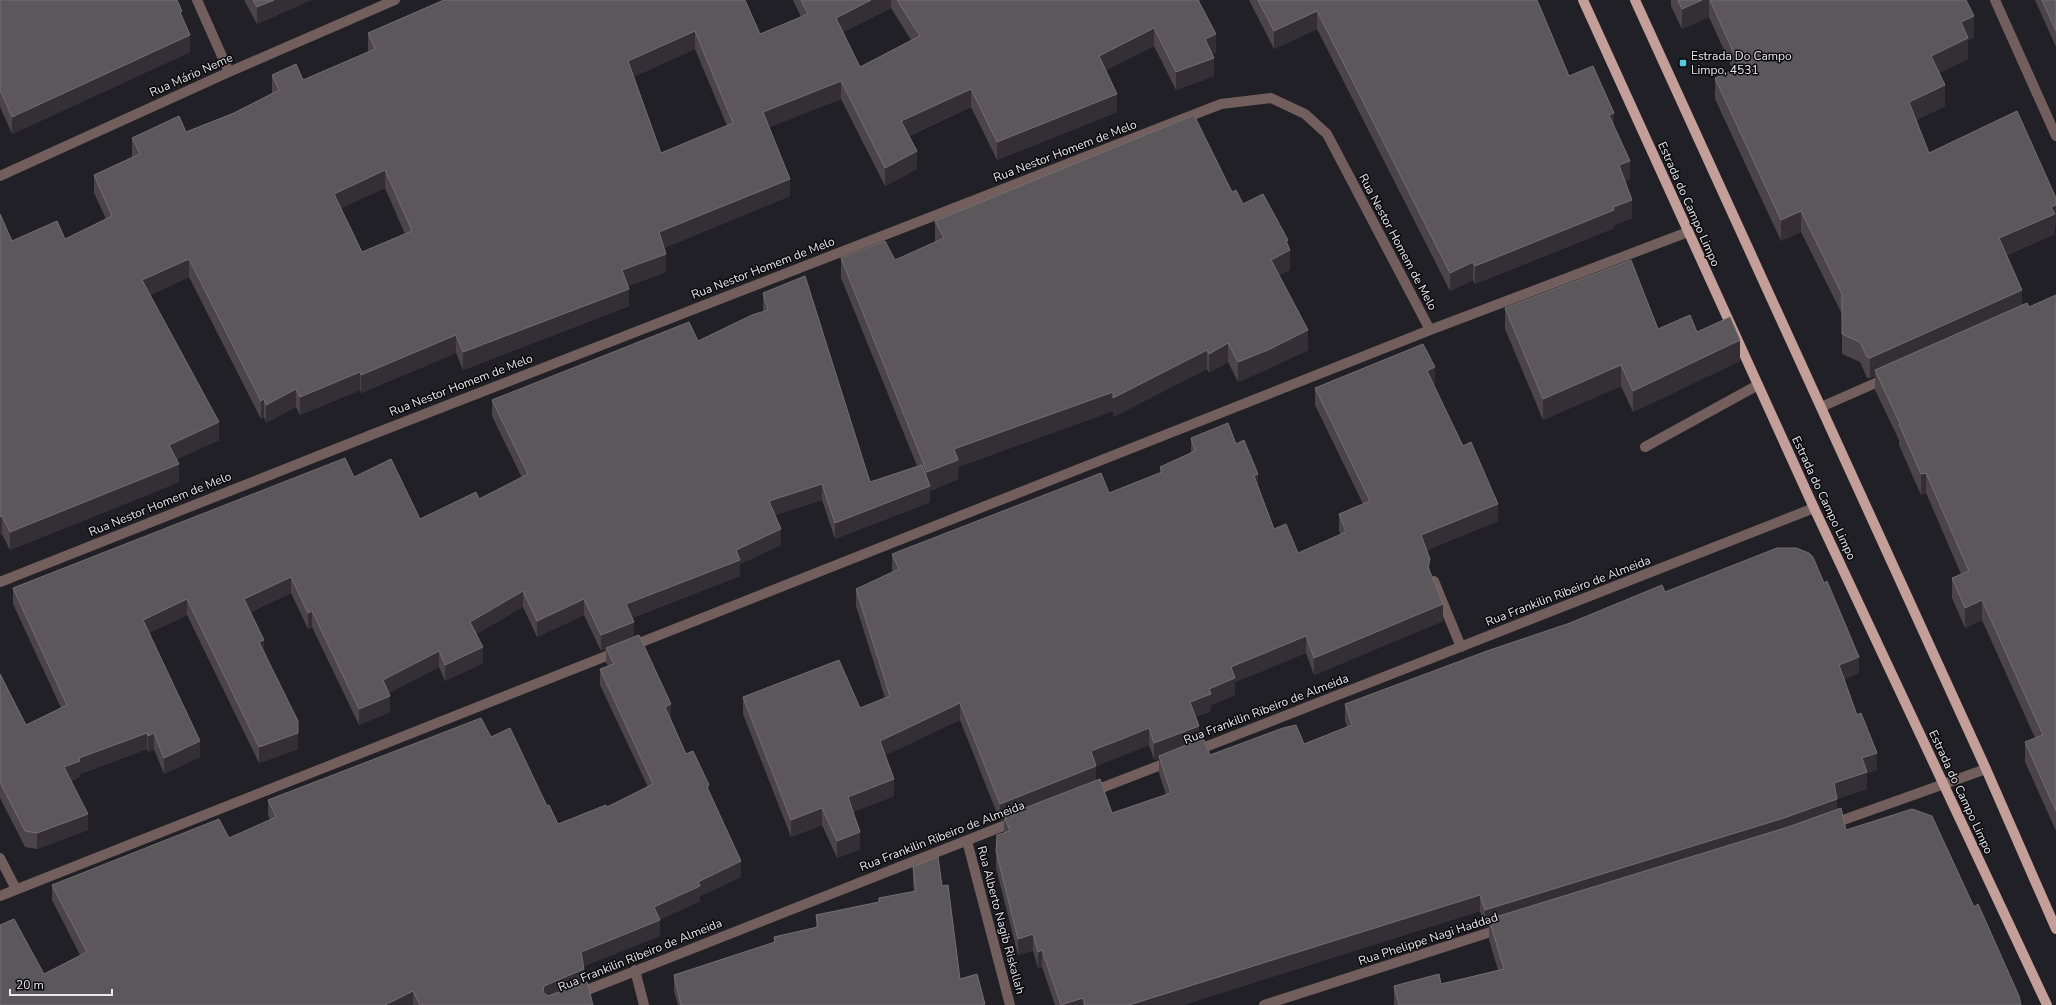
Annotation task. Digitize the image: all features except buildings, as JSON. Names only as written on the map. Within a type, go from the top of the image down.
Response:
[{"type":"main road","name":"Estrada do Campo Limpo","points":[[1583,0],[1814,508],[2047,1005]]},
{"type":"main road","points":[[1635,0],[1986,769],[2056,929]]},
{"type":"street","points":[[197,0],[229,72]]},
{"type":"street","name":"Rua Mário Neme","points":[[0,176],[229,72],[395,0]]},
{"type":"street","points":[[1995,0],[2056,136]]},
{"type":"street","name":"Rua Nestor Homem de Melo","points":[[0,582],[398,424],[1221,104],[1271,98],[1305,114],[1327,134],[1430,330]]},
{"type":"street","points":[[0,896],[1430,330],[1688,232]]},
{"type":"street","points":[[1821,407],[1899,372]]},
{"type":"street","points":[[1645,447],[1758,385]]},
{"type":"street","name":"Rua Frankilin Ribeiro de Almeida","points":[[1085,794],[1814,508]]},
{"type":"street","points":[[1434,581],[1461,647]]},
{"type":"street","points":[[1825,826],[1986,769]]},
{"type":"street","name":"Rua Frankilin Ribeiro de Almeida","points":[[571,996],[1026,818]]},
{"type":"street","name":"Rua Alberto Nagib Riskallah","points":[[967,841],[1010,1005]]},
{"type":"street","points":[[0,858],[16,889]]},
{"type":"street","name":"Rua Phelippe Nagi Haddad","points":[[1264,1005],[1513,925]]},
{"type":"street","points":[[635,970],[644,1005]]},
{"type":"place","name":"Estrada Do Campo Limpo, 4531","points":[[1683,63]]}]
